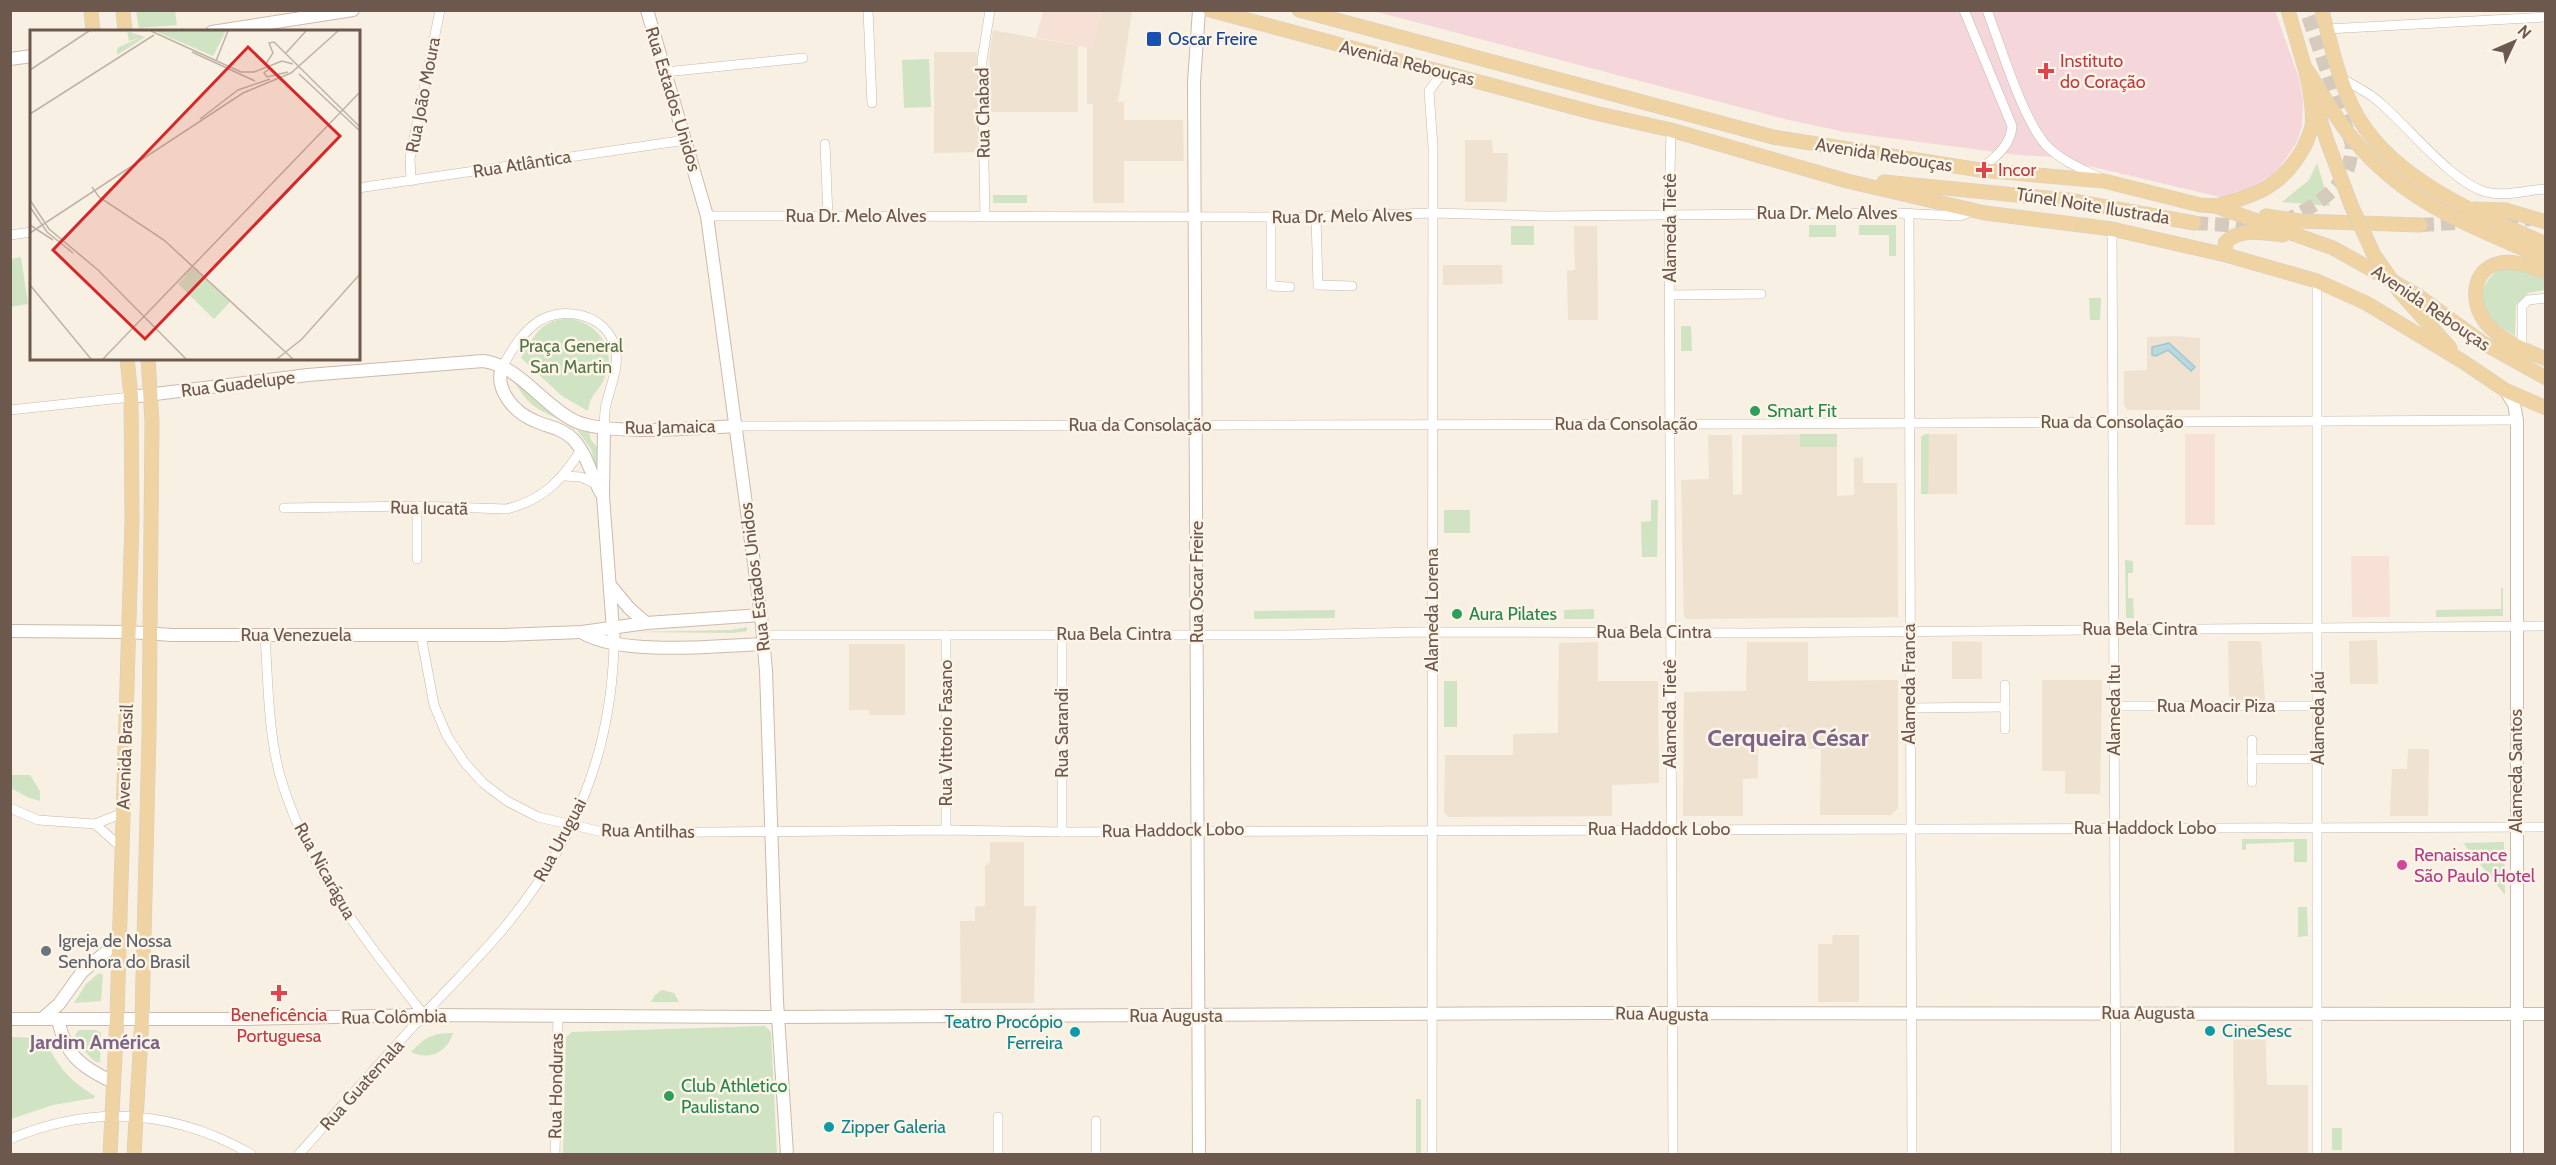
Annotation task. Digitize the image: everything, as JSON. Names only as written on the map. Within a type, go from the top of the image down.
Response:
[{"type":"main road","points":[[92,10],[93,30]]},
{"type":"main road","points":[[123,10],[125,30]]},
{"type":"main road","name":"Avenida Rebouças","points":[[1210,10],[1595,113],[1671,130],[1847,181],[1974,210],[2112,229],[2226,255],[2317,281],[2347,292],[2462,361],[2505,390]]},
{"type":"main road","name":"Avenida Rebouças","points":[[1299,10],[1764,135],[1861,153],[1980,170],[2104,181],[2200,205],[2215,206],[2311,239],[2370,267],[2417,295],[2483,344],[2546,378]]},
{"type":"main road","points":[[2288,10],[2327,141],[2351,205],[2374,255],[2400,292],[2462,361]]},
{"type":"main road","points":[[2322,10],[2352,106],[2366,128],[2391,156],[2423,183],[2469,209],[2546,244]]},
{"type":"main road","points":[[2215,206],[2266,190],[2282,179],[2291,169],[2309,138],[2312,125],[2307,72]]},
{"type":"main road","points":[[2307,72],[2352,137],[2403,189],[2426,204],[2546,259]]},
{"type":"main road","name":"Avenida Rebouças","points":[[1847,181],[1992,191]]},
{"type":"main road","name":"Túnel Noite Ilustrada","points":[[1992,191],[2068,200],[2194,223]]},
{"type":"main road","points":[[2469,209],[2505,210],[2546,222]]},
{"type":"main road","points":[[2235,213],[2250,211],[2274,219],[2300,221],[2420,225]]},
{"type":"main road","points":[[2226,255],[2225,243],[2236,234],[2255,232],[2283,235],[2303,241],[2311,239]]},
{"type":"main road","points":[[2546,272],[2520,264],[2499,263],[2490,267],[2477,282],[2475,297],[2481,315],[2496,332],[2522,349],[2546,359]]},
{"type":"main road","name":"Avenida Brasil","points":[[110,1155],[117,1017],[132,520],[131,397],[127,360]]},
{"type":"main road","name":"Avenida Brasil","points":[[134,1155],[142,1018],[147,814],[152,394],[148,360]]},
{"type":"main road","points":[[2505,390],[2546,408]]},
{"type":"main road","points":[[123,813],[147,814]]},
{"type":"street","points":[[225,30],[353,10]]},
{"type":"street","name":"Rua João Moura","points":[[411,181],[410,158],[440,10]]},
{"type":"street","name":"Rua Estados Unidos","points":[[647,10],[687,140],[707,216],[761,615],[764,640],[778,1017],[787,1155]]},
{"type":"street","points":[[868,10],[872,103]]},
{"type":"street","name":"Rua Chabad","points":[[985,216],[982,61],[990,10]]},
{"type":"street","name":"Rua Oscar Freire","points":[[1199,10],[1194,82],[1199,1155]]},
{"type":"street","points":[[1964,10],[2010,117],[2012,135],[2001,152],[1980,170]]},
{"type":"street","points":[[1987,10],[2008,67],[2041,139],[2060,156],[2104,181]]},
{"type":"street","points":[[2327,29],[2546,17]]},
{"type":"street","points":[[10,59],[30,56]]},
{"type":"street","points":[[665,72],[803,58]]},
{"type":"street","points":[[1991,73],[2002,75],[2008,67]]},
{"type":"street","name":"Alameda Lorena","points":[[1432,1155],[1433,147],[1430,92],[1438,79],[1446,74]]},
{"type":"street","points":[[2343,79],[2376,99],[2457,176],[2474,188],[2501,194],[2546,189]]},
{"type":"street","name":"Alameda Tietê","points":[[1671,130],[1669,295],[1673,1155]]},
{"type":"street","name":"Rua Atlântica","points":[[360,188],[687,140]]},
{"type":"street","points":[[825,144],[828,217]]},
{"type":"street","name":"Rua Dr. Melo Alves","points":[[707,216],[1316,217],[1432,213],[1545,216],[1669,213],[1909,213],[1960,216],[1974,210]]},
{"type":"street","name":"Alameda Franca","points":[[1909,213],[1912,1155]]},
{"type":"street","points":[[1271,217],[1271,285],[1290,287]]},
{"type":"street","points":[[1316,217],[1318,285],[1352,286]]},
{"type":"street","name":"Alameda Itu","points":[[2112,229],[2115,1155]]},
{"type":"street","points":[[10,235],[30,232]]},
{"type":"street","name":"Alameda Jaú","points":[[2317,281],[2317,1155]]},
{"type":"street","points":[[1669,295],[1761,294]]},
{"type":"street","points":[[2522,349],[2522,306],[2528,300],[2546,298]]},
{"type":"street","points":[[603,496],[581,450],[564,432],[534,421],[511,404],[500,382],[502,367],[515,344],[540,321],[554,315],[572,313],[584,315],[596,321],[614,344],[616,366],[605,407],[603,496],[613,628]]},
{"type":"street","name":"Rua Guadelupe","points":[[10,410],[308,375],[487,361],[502,367],[565,416],[578,422],[604,428]]},
{"type":"street","name":"Alameda Santos","points":[[2505,390],[2514,404],[2517,420],[2515,627],[2517,1155]]},
{"type":"street","name":"Rua da Consolação","points":[[736,426],[2517,420]]},
{"type":"street","name":"Rua Jamaica","points":[[604,428],[736,426]]},
{"type":"street","name":"Rua Iucatã","points":[[284,508],[417,506],[490,509],[520,506],[550,490],[564,476],[581,450]]},
{"type":"street","points":[[564,476],[581,477],[596,484]]},
{"type":"street","points":[[417,506],[417,559]]},
{"type":"street","points":[[610,585],[646,623]]},
{"type":"street","name":"Rua Venezuela","points":[[10,632],[265,635],[582,632],[646,623],[761,615]]},
{"type":"street","name":"Rua Bela Cintra","points":[[764,640],[946,635],[2546,626]]},
{"type":"street","name":"Rua Uruguai","points":[[424,1015],[511,920],[552,860],[572,825],[601,748],[611,702],[613,628]]},
{"type":"street","name":"Rua Venezuela","points":[[582,632],[614,643],[684,647],[764,640]]},
{"type":"street","name":"Rua Nicarágua","points":[[265,635],[272,735],[279,771],[297,825],[333,893],[367,943],[424,1015]]},
{"type":"street","name":"Rua Antilhas","points":[[421,635],[434,705],[447,736],[483,783],[507,801],[538,817],[607,833],[772,833]]},
{"type":"street","name":"Rua Vittorio Fasano","points":[[945,830],[946,635]]},
{"type":"street","name":"Rua Sarandi","points":[[1062,635],[1062,832]]},
{"type":"street","points":[[2005,685],[2005,729]]},
{"type":"street","name":"Rua Moacir Piza","points":[[2114,706],[2318,706]]},
{"type":"street","points":[[1910,708],[2005,707]]},
{"type":"street","points":[[2252,740],[2252,782]]},
{"type":"street","points":[[2252,759],[2318,759]]},
{"type":"street","points":[[10,808],[38,820],[95,824],[123,813]]},
{"type":"street","points":[[95,824],[122,848]]},
{"type":"street","name":"Rua Haddock Lobo","points":[[772,833],[945,830],[1062,832],[2546,827]]},
{"type":"street","points":[[42,1019],[59,1004],[82,972],[119,941]]},
{"type":"street","name":"Rua Augusta","points":[[778,1017],[1911,1013],[2546,1014]]},
{"type":"street","name":"Rua Colômbia","points":[[10,1019],[117,1017],[248,1019],[424,1015],[778,1017]]},
{"type":"street","name":"Rua Guatemala","points":[[299,1155],[424,1015]]},
{"type":"street","name":"Rua Honduras","points":[[555,1155],[558,1017]]},
{"type":"street","points":[[58,1019],[66,1047],[92,1072],[113,1082]]},
{"type":"street","points":[[10,1139],[36,1128],[66,1121],[135,1116],[204,1130],[251,1155]]},
{"type":"street","points":[[998,1117],[998,1155]]},
{"type":"street","points":[[1096,1121],[1096,1155]]},
{"type":"shaded area","points":[[1043,11],[1102,11],[1092,49],[1036,37]]},
{"type":"shaded area","points":[[1102,11],[1132,11],[1118,102],[1124,102],[1124,120],[1183,120],[1184,161],[1124,161],[1124,203],[1093,203],[1093,104],[1087,104],[1087,48],[1092,48]]},
{"type":"shaded area","points":[[1373,11],[2275,11],[2299,78],[2303,101],[2302,126],[2297,142],[2272,175],[2249,188],[2220,197],[2051,157],[2018,155],[1845,132],[1789,120]]},
{"type":"shaded area","points":[[993,30],[1078,46],[1078,112],[991,112],[989,58]]},
{"type":"shaded area","points":[[934,52],[977,52],[978,152],[934,153]]},
{"type":"shaded area","points":[[1465,140],[1492,140],[1493,153],[1508,153],[1507,202],[1465,202]]},
{"type":"shaded area","points":[[1574,226],[1597,226],[1598,320],[1568,320],[1567,271],[1575,270]]},
{"type":"shaded area","points":[[1443,265],[1502,265],[1503,284],[1443,285]]},
{"type":"shaded area","points":[[2147,337],[2200,338],[2200,410],[2127,410],[2124,405],[2124,371],[2147,370]]},
{"type":"shaded area","points":[[1837,434],[1837,496],[1854,495],[1854,458],[1863,457],[1863,483],[1897,483],[1898,617],[1688,619],[1684,617],[1681,480],[1709,479],[1708,435],[1732,435],[1733,495],[1742,494],[1742,435]]},
{"type":"shaded area","points":[[1925,434],[1957,434],[1957,494],[1921,494],[1921,437]]},
{"type":"shaded area","points":[[2185,434],[2215,434],[2215,525],[2185,525]]},
{"type":"shaded area","points":[[2351,556],[2389,556],[2390,617],[2352,617]]},
{"type":"shaded area","points":[[2377,640],[2378,684],[2350,684],[2349,641]]},
{"type":"shaded area","points":[[1952,641],[1982,642],[1982,679],[1952,679]]},
{"type":"shaded area","points":[[2228,641],[2261,641],[2265,701],[2229,700]]},
{"type":"shaded area","points":[[1598,642],[1598,681],[1658,681],[1659,783],[1612,785],[1612,816],[1449,817],[1444,812],[1445,755],[1513,755],[1513,734],[1558,733],[1559,643]]},
{"type":"shaded area","points":[[1747,642],[1808,642],[1808,681],[1898,680],[1898,808],[1891,815],[1820,815],[1821,749],[1758,748],[1758,778],[1743,779],[1743,816],[1683,816],[1684,692],[1746,691]]},
{"type":"shaded area","points":[[849,644],[905,644],[905,715],[869,715],[869,710],[849,710]]},
{"type":"shaded area","points":[[2042,680],[2102,680],[2100,794],[2065,794],[2065,771],[2042,771]]},
{"type":"shaded area","points":[[2408,749],[2429,749],[2428,816],[2390,816],[2392,769],[2407,769]]},
{"type":"shaded area","points":[[990,842],[1024,842],[1024,906],[1036,906],[1034,1003],[961,1003],[960,921],[975,921],[975,907],[985,906],[985,866],[990,862]]},
{"type":"shaded area","points":[[1833,935],[1859,935],[1859,1002],[1818,1002],[1818,944],[1832,944]]},
{"type":"shaded area","points":[[2233,1025],[2265,1025],[2267,1085],[2308,1085],[2308,1154],[2234,1154]]},
{"type":"green space","points":[[136,11],[175,11],[177,25],[139,28]]},
{"type":"green space","points":[[929,59],[931,107],[904,108],[902,60]]},
{"type":"green space","points":[[2317,163],[2330,206],[2282,202],[2309,180]]},
{"type":"green space","points":[[993,195],[1027,195],[1027,203],[993,203]]},
{"type":"green space","points":[[1809,225],[1836,225],[1836,237],[1809,237]]},
{"type":"green space","points":[[1859,225],[1896,225],[1896,256],[1889,256],[1889,235],[1859,235]]},
{"type":"green space","points":[[1511,226],[1534,226],[1534,245],[1511,245]]},
{"type":"green space","points":[[21,257],[28,304],[11,307],[11,259]]},
{"type":"green space","points":[[2507,266],[2546,274],[2545,290],[2528,293],[2516,305],[2515,336],[2488,316],[2482,301],[2482,293],[2489,279]]},
{"type":"green space","points":[[2089,298],[2101,298],[2100,320],[2090,320]]},
{"type":"green space","name":"Praça General San Martin","points":[[563,319],[573,319],[591,327],[598,333],[609,358],[605,377],[591,400],[588,411],[562,396],[521,358],[535,335],[547,324]]},
{"type":"green space","points":[[1681,326],[1691,326],[1692,351],[1681,351]]},
{"type":"green space","name":"Praça General San Martin","points":[[510,376],[589,430],[591,440],[597,447],[601,468],[596,469],[591,449],[577,430],[534,406],[525,398]]},
{"type":"green space","points":[[1800,434],[1837,434],[1837,447],[1800,447]]},
{"type":"green space","points":[[1929,434],[1928,494],[1921,494],[1921,437]]},
{"type":"green space","points":[[1651,500],[1658,500],[1657,557],[1642,557],[1641,522],[1651,521]]},
{"type":"green space","points":[[1444,510],[1470,510],[1470,533],[1444,533]]},
{"type":"green space","points":[[2125,560],[2133,561],[2133,573],[2128,573],[2128,598],[2133,598],[2134,618],[2126,618]]},
{"type":"green space","points":[[2501,588],[2503,588],[2503,616],[2436,617],[2436,610],[2501,609]]},
{"type":"green space","points":[[1594,609],[1594,619],[1564,619],[1564,610]]},
{"type":"green space","points":[[1335,610],[1335,618],[1254,619],[1254,611]]},
{"type":"green space","points":[[747,627],[747,631],[733,633],[636,632],[731,630]]},
{"type":"green space","points":[[1444,681],[1457,681],[1457,727],[1444,727]]},
{"type":"green space","points":[[10,775],[30,775],[40,791],[40,801],[11,788]]},
{"type":"green space","points":[[2242,839],[2307,839],[2307,862],[2294,862],[2294,842],[2246,844],[2246,850],[2242,850]]},
{"type":"green space","points":[[2504,842],[2505,895],[2463,843]]},
{"type":"green space","points":[[2298,907],[2307,907],[2308,936],[2298,937]]},
{"type":"green space","points":[[99,973],[103,975],[101,1001],[74,1003],[86,984]]},
{"type":"green space","points":[[662,990],[674,993],[679,1002],[651,1002]]},
{"type":"green space","name":"Club Athletico Paulistano","points":[[765,1026],[771,1032],[777,1154],[563,1154],[566,1037],[572,1032]]},
{"type":"green space","points":[[79,1030],[96,1030],[101,1033],[100,1062],[96,1062],[81,1047],[75,1035]]},
{"type":"green space","points":[[453,1033],[447,1045],[437,1053],[425,1056],[411,1052],[430,1037]]},
{"type":"green space","points":[[11,1037],[42,1038],[64,1071],[76,1083],[95,1096],[94,1098],[53,1105],[11,1119]]},
{"type":"green space","points":[[1416,1099],[1421,1099],[1421,1154],[1416,1154]]},
{"type":"green space","points":[[2332,1128],[2342,1128],[2342,1150],[2332,1150]]},
{"type":"water","points":[[2169,343],[2195,367],[2191,371],[2168,350],[2156,356],[2152,355],[2152,347]]},
{"type":"tunnel","points":[[2283,221],[2311,207],[2338,185],[2349,165],[2352,144],[2306,10]]},
{"type":"tunnel","points":[[2420,225],[2531,219]]},
{"type":"tunnel","points":[[2194,223],[2258,227]]},
{"type":"place","name":"Oscar Freire","points":[[1154,39]]},
{"type":"place","name":"Instituto do Coração","points":[[2046,71]]},
{"type":"place","name":"Incor","points":[[1984,170]]},
{"type":"place","name":"Smart Fit","points":[[1755,411]]},
{"type":"place","name":"Aura Pilates","points":[[1457,614]]},
{"type":"place","name":"Renaissance São Paulo Hotel","points":[[2402,865]]},
{"type":"place","name":"Igreja de Nossa Senhora do Brasil","points":[[46,951]]},
{"type":"place","name":"Beneficência Portuguesa","points":[[279,993]]},
{"type":"place","name":"CineSesc","points":[[2210,1031]]},
{"type":"place","name":"Teatro Procópio Ferreira","points":[[1075,1032]]},
{"type":"place","name":"Club Athletico Paulistano","points":[[669,1096]]},
{"type":"place","name":"Zipper Galeria","points":[[829,1127]]},
{"type":"district","name":"Cerqueira César","points":[[1788,738]]},
{"type":"district","name":"Jardim América","points":[[95,1042]]}]
